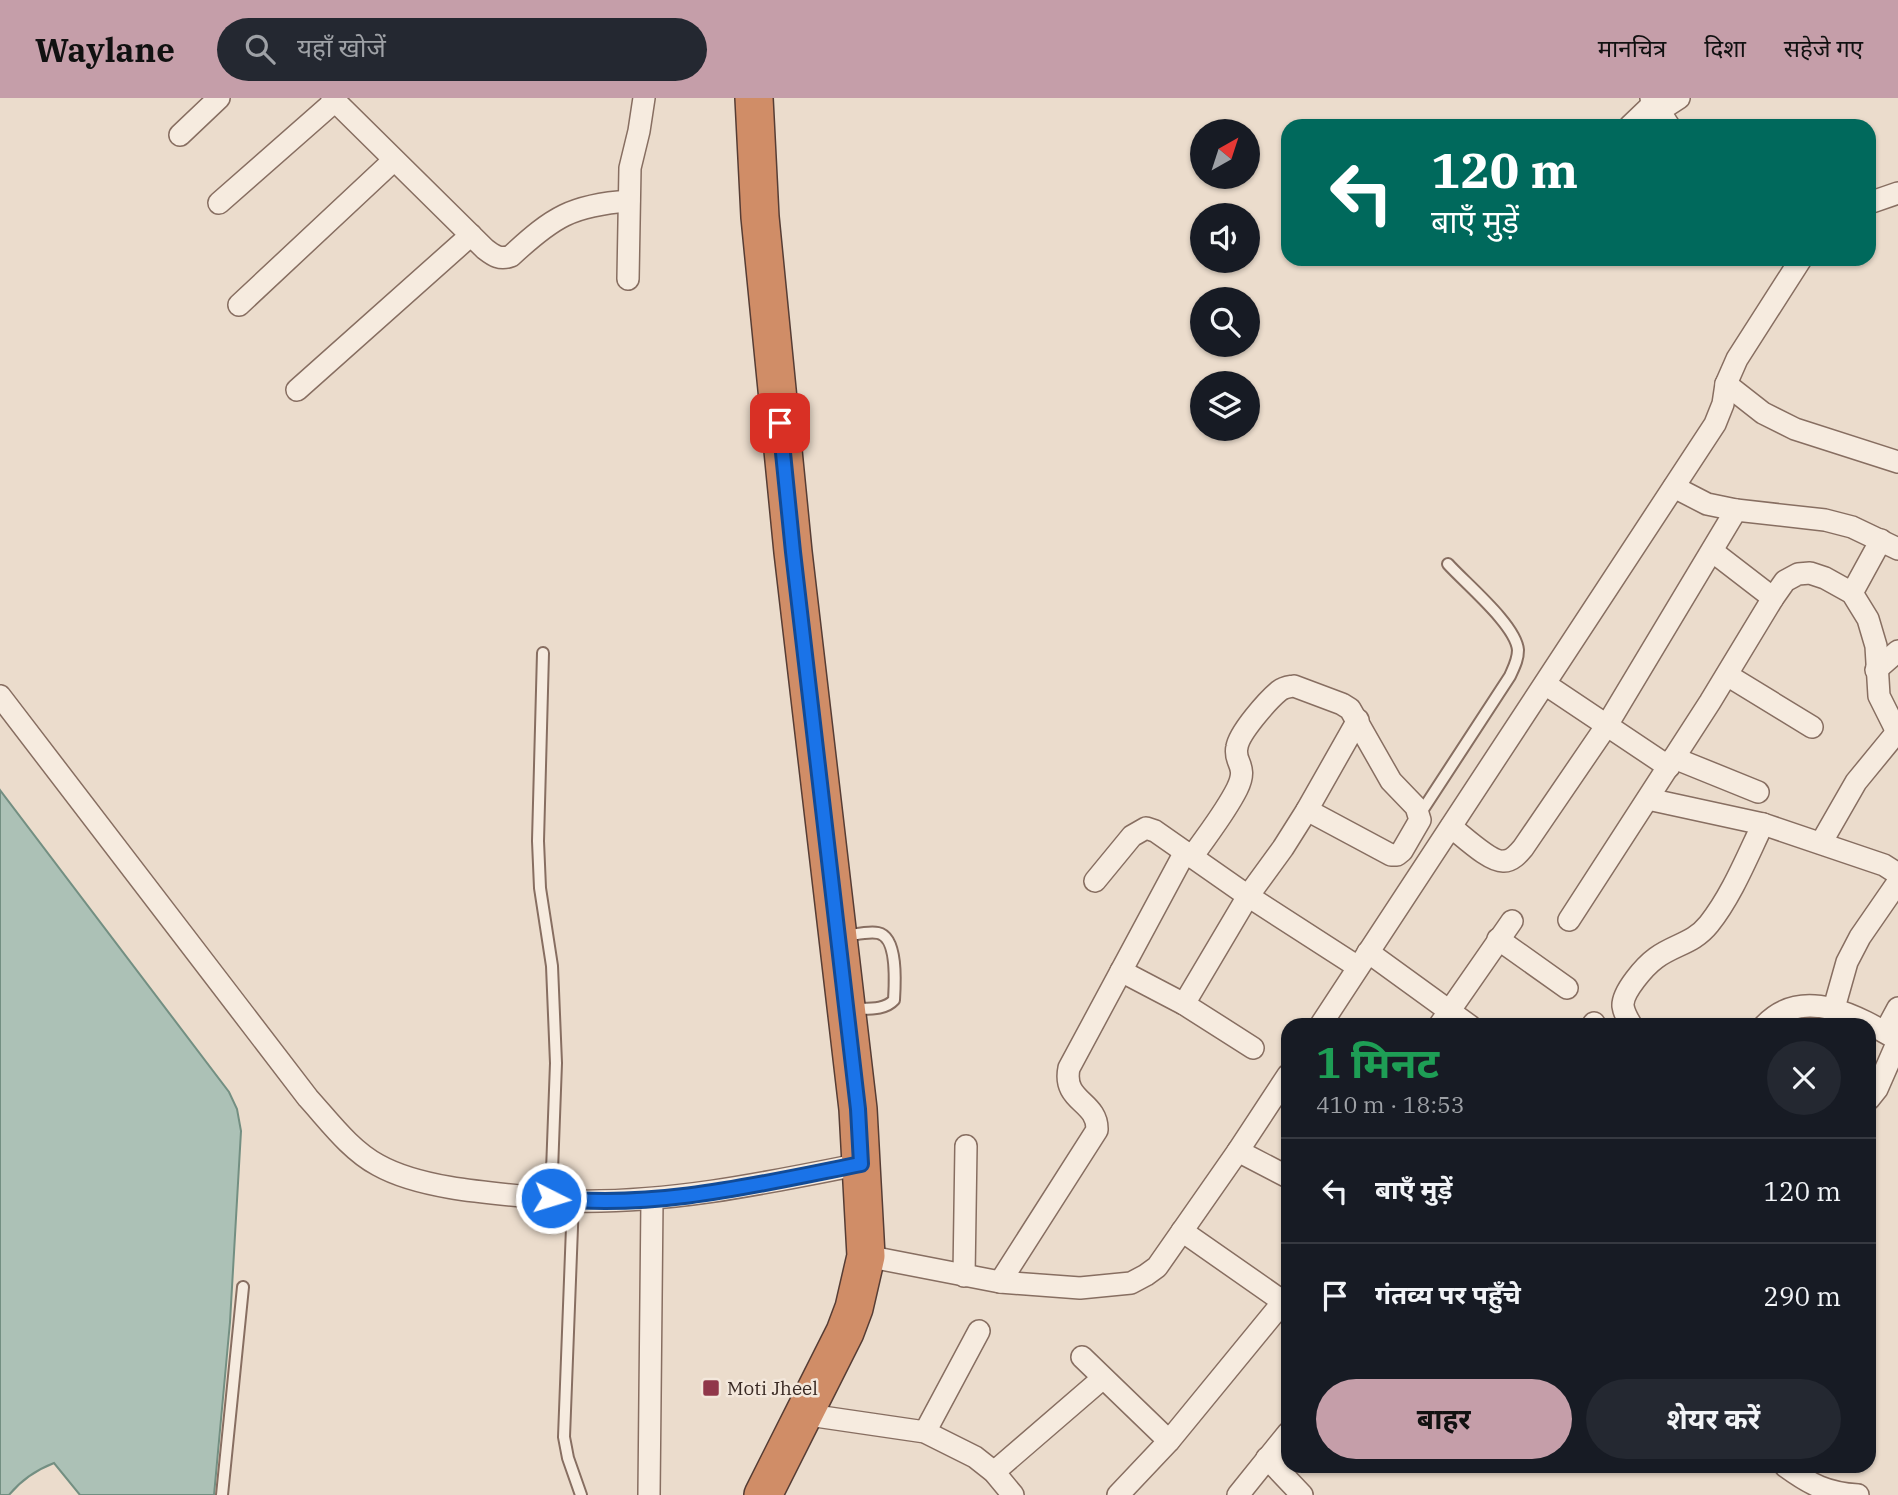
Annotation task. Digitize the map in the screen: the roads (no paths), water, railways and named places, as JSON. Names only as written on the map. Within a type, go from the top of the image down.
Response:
[{"type":"highway","points":[[754,98],[760,217],[791,539],[858,1109],[866,1256],[854,1308],[845,1332],[763,1495]]},
{"type":"street","points":[[180,135],[219,98]]},
{"type":"street","points":[[628,279],[630,168],[644,98]]},
{"type":"street","points":[[1642,119],[1679,98]]},
{"type":"street","points":[[219,203],[334,100],[485,249],[503,259],[511,256],[539,230],[564,214],[601,203],[629,201]]},
{"type":"street","points":[[239,305],[394,160]]},
{"type":"street","points":[[1876,201],[1898,194]]},
{"type":"street","points":[[297,390],[471,235]]},
{"type":"street","points":[[1325,1018],[1715,424],[1723,404],[1726,384],[1737,359],[1791,266]]},
{"type":"street","points":[[1726,384],[1763,413],[1795,429],[1898,462]]},
{"type":"street","points":[[1674,487],[1707,505],[1825,520],[1852,527],[1889,545],[1852,593]]},
{"type":"street","points":[[1418,820],[1493,859],[1503,862],[1512,859],[1523,848],[1607,725],[1736,510]]},
{"type":"street","points":[[1712,551],[1773,598]]},
{"type":"street","points":[[1569,920],[1727,676],[1773,598],[1785,581],[1798,574],[1810,573],[1852,593],[1867,619],[1876,646],[1875,670],[1879,696],[1897,733],[1856,782],[1821,843]]},
{"type":"street","points":[[1875,670],[1898,651]]},
{"type":"street","points":[[1727,676],[1812,727]]},
{"type":"street","points":[[1545,684],[1607,725],[1671,762],[1758,792]]},
{"type":"street","points":[[1000,1282],[1097,1130],[1098,1122],[1093,1113],[1072,1093],[1068,1084],[1069,1068],[1121,971],[1189,855],[1237,788],[1243,769],[1236,753],[1237,745],[1252,721],[1279,691],[1286,687],[1294,686],[1350,709],[1391,781],[1416,807],[1418,820],[1402,852],[1391,855],[1307,810]]},
{"type":"street","points":[[0,696],[307,1098],[347,1141],[376,1164],[414,1181],[573,1201],[652,1200],[861,1164]]},
{"type":"street","points":[[1184,1004],[1248,896],[1307,810],[1358,720]]},
{"type":"street","points":[[1648,799],[1763,824],[1884,865],[1898,874]]},
{"type":"street","points":[[1628,1018],[1622,1003],[1642,971],[1654,960],[1691,942],[1707,927],[1738,875],[1763,824]]},
{"type":"street","points":[[1095,881],[1139,830],[1146,828],[1155,831],[1248,896],[1363,959],[1445,1018],[1512,921]]},
{"type":"street","points":[[1834,1008],[1847,962],[1860,937],[1898,882]]},
{"type":"street","points":[[1499,939],[1567,988]]},
{"type":"street","points":[[1121,971],[1184,1004],[1253,1048]]},
{"type":"street","points":[[1774,1018],[1785,1010],[1816,1004],[1834,1008],[1854,1018]]},
{"type":"street","points":[[1876,1089],[1894,1038],[1898,1008]]},
{"type":"street","points":[[1876,1029],[1894,1038]]},
{"type":"street","points":[[866,1256],[1000,1282],[1080,1288],[1130,1283],[1157,1267],[1281,1086]]},
{"type":"street","points":[[964,1276],[966,1146]]},
{"type":"street","points":[[1238,1152],[1281,1174]]},
{"type":"street","points":[[649,1495],[652,1200]]},
{"type":"street","points":[[1182,1231],[1281,1300]]},
{"type":"street","points":[[1118,1495],[1169,1441],[1281,1309]]},
{"type":"street","points":[[925,1432],[979,1331]]},
{"type":"street","points":[[1082,1357],[1169,1441]]},
{"type":"street","points":[[994,1472],[1103,1378]]},
{"type":"street","points":[[802,1414],[925,1432],[975,1457],[994,1472],[1011,1494]]},
{"type":"street","points":[[1238,1495],[1281,1441]]},
{"type":"street","points":[[1267,1458],[1281,1473]]},
{"type":"street","points":[[1281,1473],[1302,1495]]},
{"type":"street","points":[[1795,1473],[1812,1485],[1834,1493],[1858,1495]]},
{"type":"lane","points":[[1418,820],[1510,676],[1517,660],[1518,647],[1506,624],[1448,564]]},
{"type":"lane","points":[[544,653],[538,841],[540,888],[552,966],[556,1063],[551,1198]]},
{"type":"lane","points":[[838,936],[877,933],[884,936],[892,946],[894,1000],[888,1006],[880,1008],[846,1009]]},
{"type":"lane","points":[[573,1201],[564,1437],[581,1495]]},
{"type":"lane","points":[[222,1495],[243,1287]]},
{"type":"place","name":"Moti Jheel","points":[[711,1388]]}]
